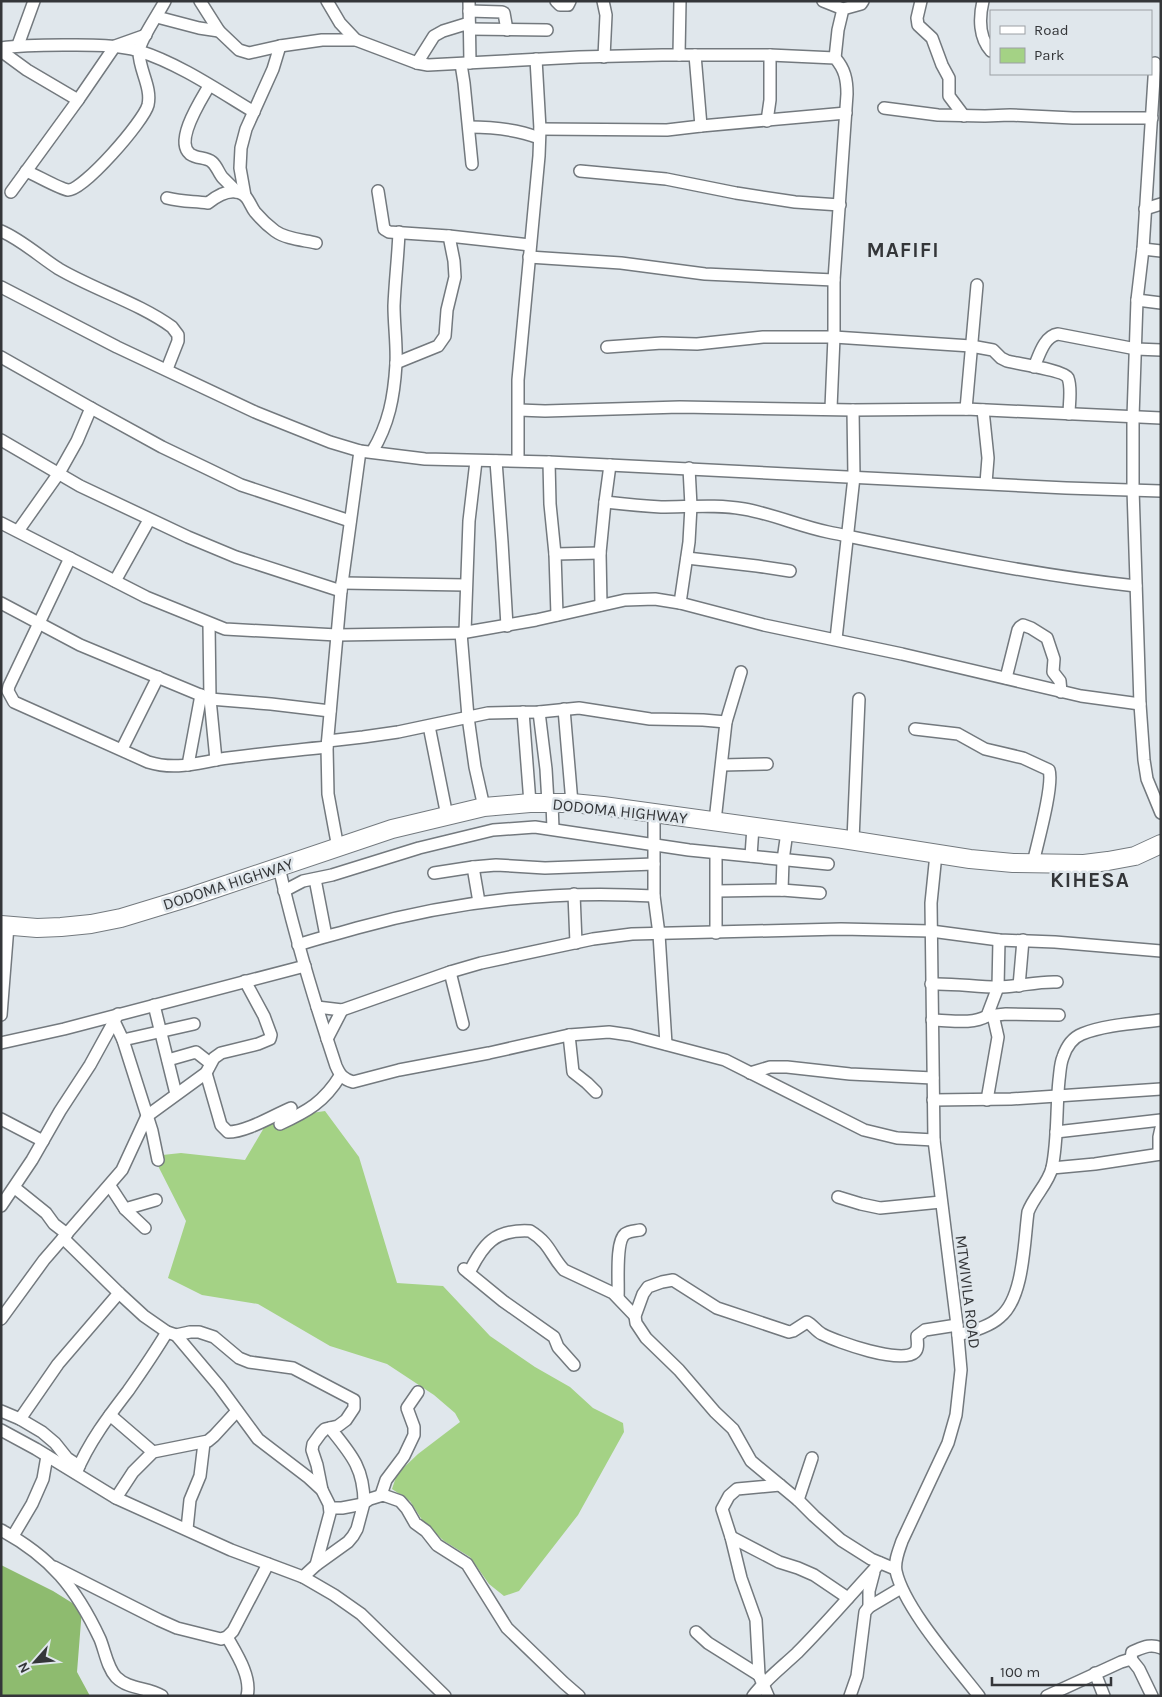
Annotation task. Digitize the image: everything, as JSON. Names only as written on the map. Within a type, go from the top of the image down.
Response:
[{"type":"highway","name":"DODOMA HIGHWAY","points":[[4,926],[60,927],[91,924],[113,919],[166,905],[392,829],[484,808],[530,803],[572,803],[654,813],[853,840],[995,862],[1084,864],[1135,856],[1161,844]]},
{"type":"street","points":[[18,46],[34,1]]},
{"type":"street","points":[[26,171],[69,190],[74,189],[101,165],[139,122],[148,104],[148,94],[139,51],[165,1]]},
{"type":"street","points":[[200,1],[219,31],[239,50],[249,52],[322,40],[356,40],[417,63],[443,65],[536,59],[679,55],[770,55],[835,58]]},
{"type":"street","points":[[327,1],[340,23],[356,40]]},
{"type":"street","points":[[556,1],[564,6],[568,5],[570,1]]},
{"type":"street","points":[[603,1],[606,15],[604,57]]},
{"type":"street","points":[[679,55],[680,1]]},
{"type":"street","points":[[823,1],[843,9],[861,4],[863,1]]},
{"type":"street","points":[[921,1],[917,18],[918,24],[922,30],[930,35],[950,80],[947,99],[938,115]]},
{"type":"street","points":[[983,1],[980,26],[983,38],[990,49]]},
{"type":"street","points":[[830,408],[834,338],[834,280],[847,79],[841,65],[835,58],[838,30],[843,9]]},
{"type":"street","points":[[417,63],[434,36],[469,16],[502,12],[505,16],[506,30]]},
{"type":"street","points":[[469,16],[506,30],[547,30]]},
{"type":"street","points":[[469,16],[465,63],[472,164]]},
{"type":"street","points":[[157,17],[219,31]]},
{"type":"street","points":[[10,192],[115,46],[146,35]]},
{"type":"street","points":[[1,49],[18,46],[115,46],[139,51],[183,71],[254,112]]},
{"type":"street","points":[[241,194],[241,148],[246,129],[273,69],[280,46]]},
{"type":"street","points":[[1,49],[27,70],[78,100]]},
{"type":"street","points":[[695,55],[701,126]]},
{"type":"street","points":[[767,121],[770,100],[770,55]]},
{"type":"street","points":[[518,460],[518,380],[540,134],[536,59]]},
{"type":"street","points":[[1156,63],[1143,249],[1137,300],[1133,417],[1133,489],[1140,704],[1144,760],[1147,779],[1161,813]]},
{"type":"street","points":[[209,86],[186,131],[184,140],[189,153],[212,162],[223,178],[277,232],[294,239],[316,243]]},
{"type":"street","points":[[948,94],[964,116]]},
{"type":"street","points":[[884,108],[938,115],[964,116],[1152,118]]},
{"type":"street","points":[[469,127],[506,128],[540,134],[667,130],[846,113]]},
{"type":"street","points":[[580,171],[666,179],[795,202],[840,205]]},
{"type":"street","points":[[378,191],[384,229],[389,232],[448,236],[530,251],[705,274],[834,280]]},
{"type":"street","points":[[167,198],[185,202],[198,201],[208,203],[221,194],[228,192],[241,194]]},
{"type":"street","points":[[1145,209],[1161,204]]},
{"type":"street","points":[[1,231],[60,269],[118,297],[172,327],[178,335],[178,341],[167,369]]},
{"type":"street","points":[[372,452],[386,426],[390,412],[396,363],[394,305],[399,232]]},
{"type":"street","points":[[396,363],[420,354],[428,348],[438,346],[445,336],[447,310],[455,277],[454,261],[448,236]]},
{"type":"street","points":[[1143,249],[1161,252]]},
{"type":"street","points":[[966,409],[976,284]]},
{"type":"street","points":[[1,287],[117,347],[256,412],[330,442],[360,451],[425,459],[518,460],[986,484],[1161,490]]},
{"type":"street","points":[[1137,300],[1161,303]]},
{"type":"street","points":[[1034,367],[1042,349],[1053,334],[1136,349],[1161,350]]},
{"type":"street","points":[[606,347],[662,343],[696,344],[763,337],[834,338],[970,346],[993,350],[1007,361],[1062,374],[1067,377],[1070,414]]},
{"type":"street","points":[[1,357],[162,447],[241,485],[350,521]]},
{"type":"street","points":[[519,410],[680,407],[830,408],[853,410],[966,409],[1161,418]]},
{"type":"street","points":[[18,531],[59,473],[77,441],[91,408]]},
{"type":"street","points":[[836,640],[846,535],[854,477],[853,410]]},
{"type":"street","points":[[983,410],[988,458],[986,484]]},
{"type":"street","points":[[1,440],[80,486],[149,520],[236,557],[328,588],[466,585]]},
{"type":"street","points":[[338,848],[328,794],[328,744],[341,587],[360,451]]},
{"type":"street","points":[[476,461],[471,500],[463,632],[468,717],[475,767],[484,808]]},
{"type":"street","points":[[496,461],[506,626]]},
{"type":"street","points":[[548,462],[555,554],[557,615]]},
{"type":"street","points":[[601,605],[600,553],[604,502],[610,465]]},
{"type":"street","points":[[680,603],[687,558],[691,506],[689,468]]},
{"type":"street","points":[[604,502],[659,507],[718,506],[743,508],[810,528],[1070,579],[1136,586]]},
{"type":"street","points":[[115,581],[149,520]]},
{"type":"street","points":[[1,523],[115,581],[209,624],[225,629],[337,635],[463,632],[506,626],[625,600],[655,599],[680,603],[764,625],[1006,678],[1061,692],[1140,704]]},
{"type":"street","points":[[555,554],[600,553]]},
{"type":"street","points":[[70,558],[37,623],[9,686],[10,696],[14,702],[148,762],[162,766],[174,767],[328,744],[429,726],[488,713],[539,712],[579,708],[650,719],[726,722]]},
{"type":"street","points":[[687,558],[757,566],[790,572]]},
{"type":"street","points":[[1,603],[80,645],[206,697],[330,711]]},
{"type":"street","points":[[209,624],[206,697],[216,760]]},
{"type":"street","points":[[1006,678],[1018,630],[1020,627],[1025,626],[1038,631],[1048,638],[1054,659],[1053,672],[1060,681],[1061,692]]},
{"type":"street","points":[[715,821],[726,722],[741,672]]},
{"type":"street","points":[[122,749],[158,677]]},
{"type":"street","points":[[188,765],[206,697]]},
{"type":"street","points":[[853,840],[859,699]]},
{"type":"street","points":[[564,709],[572,803]]},
{"type":"street","points":[[523,712],[530,803]]},
{"type":"street","points":[[539,712],[553,829]]},
{"type":"street","points":[[429,726],[447,816]]},
{"type":"street","points":[[915,729],[958,734],[985,748],[1023,758],[1049,770],[1050,778],[1047,797],[1033,864]]},
{"type":"street","points":[[722,765],[767,764]]},
{"type":"street","points":[[654,813],[654,896],[659,934],[666,1044]]},
{"type":"street","points":[[751,856],[753,826]]},
{"type":"street","points":[[284,891],[293,885],[419,848],[493,830],[535,827],[716,853],[828,864]]},
{"type":"street","points":[[782,890],[783,860],[788,832]]},
{"type":"street","points":[[716,853],[716,932]]},
{"type":"street","name":"MTWIVILA ROAD","points":[[936,854],[931,903],[934,1140],[958,1330],[961,1370],[956,1415],[948,1443],[902,1541],[897,1557],[896,1569],[902,1588],[923,1622],[979,1696]]},
{"type":"street","points":[[434,873],[473,867],[519,865],[545,868],[654,864]]},
{"type":"street","points":[[279,867],[298,945],[340,1076],[353,1082],[399,1070],[489,1053],[568,1035],[609,1032],[630,1035],[725,1060],[864,1130],[897,1138],[934,1140]]},
{"type":"street","points":[[473,867],[479,902]]},
{"type":"street","points":[[314,879],[326,936]]},
{"type":"street","points":[[717,891],[782,890],[820,893]]},
{"type":"street","points":[[298,945],[326,936],[459,904],[574,894],[654,896]]},
{"type":"street","points":[[574,894],[576,943]]},
{"type":"street","points":[[1,1015],[4,926]]},
{"type":"street","points":[[317,1007],[342,1010],[450,972],[520,954],[611,936],[841,929],[931,931],[999,940],[1023,940],[1161,951]]},
{"type":"street","points":[[987,1100],[998,1037],[990,1016],[998,987],[999,940]]},
{"type":"street","points":[[1019,986],[1023,940]]},
{"type":"street","points":[[1,1043],[116,1018],[154,1005],[305,966]]},
{"type":"street","points":[[450,972],[463,1024]]},
{"type":"street","points":[[1,1319],[44,1260],[122,1170],[147,1116],[208,1068],[221,1053],[258,1044],[270,1039],[272,1035],[264,1016],[244,981]]},
{"type":"street","points":[[931,984],[951,983],[998,987],[1019,986],[1042,981],[1057,982]]},
{"type":"street","points":[[154,1005],[176,1094]]},
{"type":"street","points":[[327,1038],[342,1010]]},
{"type":"street","points":[[932,1020],[979,1019],[990,1016],[1059,1015]]},
{"type":"street","points":[[116,1018],[155,1142],[158,1160]]},
{"type":"street","points":[[1,1206],[90,1065],[116,1018]]},
{"type":"street","points":[[896,1569],[878,1565],[841,1540],[798,1500],[751,1461],[733,1429],[646,1338],[636,1324],[635,1316],[643,1294],[648,1287],[673,1280],[717,1308],[732,1314],[789,1332],[807,1322],[820,1333],[831,1338],[889,1356],[915,1352],[919,1334],[925,1330],[958,1330],[997,1320],[1009,1308],[1019,1282],[1028,1212],[1052,1168],[1057,1096],[1062,1059],[1071,1042],[1082,1034],[1099,1029],[1161,1020]]},
{"type":"street","points":[[122,1040],[194,1024]]},
{"type":"street","points":[[568,1035],[573,1072],[596,1092]]},
{"type":"street","points":[[168,1060],[196,1052],[208,1068],[221,1125],[228,1132],[246,1128],[291,1108]]},
{"type":"street","points":[[750,1073],[770,1067],[787,1067],[850,1074],[933,1078]]},
{"type":"street","points":[[280,1124],[316,1105],[326,1096],[340,1076]]},
{"type":"street","points":[[933,1100],[987,1100],[1161,1089]]},
{"type":"street","points":[[1,1119],[43,1141]]},
{"type":"street","points":[[1056,1132],[1161,1120]]},
{"type":"street","points":[[1052,1168],[1095,1164],[1160,1154],[1158,1142],[1161,1128]]},
{"type":"street","points":[[110,1186],[126,1209],[145,1228]]},
{"type":"street","points":[[14,1188],[46,1213],[54,1224],[119,1293],[144,1316],[172,1334],[219,1386],[258,1439],[322,1490]]},
{"type":"street","points":[[838,1197],[880,1208],[941,1202]]},
{"type":"street","points":[[126,1209],[156,1200]]},
{"type":"street","points":[[618,1297],[619,1244],[624,1235],[640,1230]]},
{"type":"street","points":[[574,1365],[558,1347],[554,1337],[503,1302],[466,1270],[479,1252],[491,1241],[509,1232],[530,1231],[548,1245],[564,1270],[613,1293],[635,1316]]},
{"type":"street","points":[[20,1419],[58,1364],[119,1293]]},
{"type":"street","points":[[78,1470],[86,1450],[148,1362],[172,1334],[199,1332],[214,1337],[239,1358],[249,1362],[293,1368],[351,1398],[355,1405],[346,1420],[338,1426],[321,1432],[312,1447],[322,1490],[330,1508],[316,1565]]},
{"type":"street","points":[[380,1495],[386,1480],[404,1456],[414,1435],[414,1427],[406,1408],[418,1392]]},
{"type":"street","points":[[1,1411],[20,1419],[50,1438],[78,1470]]},
{"type":"street","points":[[116,1498],[132,1472],[153,1452],[204,1443],[214,1436],[237,1411]]},
{"type":"street","points":[[110,1416],[153,1452]]},
{"type":"street","points":[[302,1577],[348,1542],[356,1530],[363,1504],[362,1480],[356,1462],[330,1428]]},
{"type":"street","points":[[1,1430],[47,1456],[78,1470],[116,1498],[231,1550],[302,1577],[334,1595],[361,1614],[445,1696]]},
{"type":"street","points":[[187,1529],[190,1500],[200,1476],[204,1443]]},
{"type":"street","points":[[12,1536],[32,1504],[44,1479],[47,1456]]},
{"type":"street","points":[[798,1500],[812,1458]]},
{"type":"street","points":[[768,1696],[760,1680],[756,1620],[741,1578],[731,1536],[722,1509],[735,1490],[780,1485]]},
{"type":"street","points":[[330,1508],[363,1504],[380,1495],[396,1498],[400,1501],[415,1523],[426,1531],[436,1544],[467,1564],[507,1628],[580,1696]]},
{"type":"street","points":[[1,1530],[41,1556],[54,1567],[74,1591],[99,1638],[110,1669],[115,1676],[123,1683],[152,1690],[162,1696]]},
{"type":"street","points":[[731,1536],[779,1562],[814,1575],[848,1598]]},
{"type":"street","points":[[54,1567],[176,1628],[221,1639],[227,1637],[233,1631],[268,1564]]},
{"type":"street","points":[[753,1696],[760,1680],[796,1653],[878,1565]]},
{"type":"street","points":[[869,1606],[869,1590],[878,1565]]},
{"type":"street","points":[[850,1696],[857,1676],[865,1612],[869,1606],[902,1588]]},
{"type":"street","points":[[696,1632],[708,1643],[760,1680]]},
{"type":"street","points":[[227,1637],[246,1676],[249,1687],[247,1696]]},
{"type":"street","points":[[1130,1659],[1132,1652],[1146,1646],[1161,1648]]},
{"type":"street","points":[[1051,1695],[1095,1673],[1130,1659]]},
{"type":"street","points":[[1130,1659],[1139,1669],[1152,1696]]},
{"type":"street","points":[[1095,1673],[1104,1696]]},
{"type":"green space","points":[[325,1111],[359,1157],[397,1283],[443,1286],[490,1336],[535,1367],[570,1387],[593,1408],[623,1423],[624,1432],[578,1515],[519,1591],[504,1596],[489,1584],[470,1557],[444,1541],[424,1523],[410,1501],[392,1489],[397,1474],[418,1454],[460,1422],[455,1413],[434,1395],[387,1364],[330,1346],[258,1304],[202,1295],[168,1278],[186,1221],[153,1156],[181,1153],[245,1160],[265,1126],[285,1117]]},
{"type":"green space","points":[[1,1565],[53,1591],[82,1609],[77,1672],[90,1696],[1,1696]]},
{"type":"district","name":"MAFIFI","points":[[903,250]]},
{"type":"district","name":"KIHESA","points":[[1090,880]]}]
